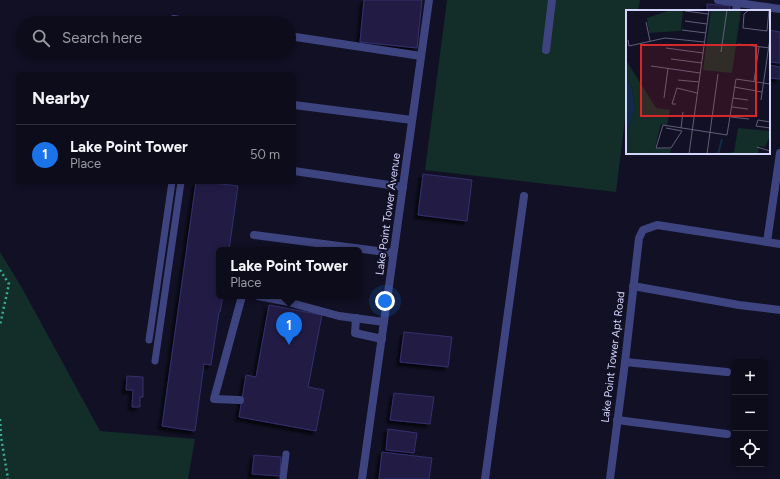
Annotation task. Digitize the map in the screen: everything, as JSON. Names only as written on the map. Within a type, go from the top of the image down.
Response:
[{"type":"street","name":"Lake Point Tower Avenue","points":[[362,479],[429,0]]},
{"type":"street","points":[[546,50],[552,0]]},
{"type":"street","points":[[718,0],[737,7],[780,9]]},
{"type":"street","points":[[296,37],[421,56]]},
{"type":"street","points":[[296,105],[412,120]]},
{"type":"street","points":[[780,153],[767,242],[780,244]]},
{"type":"street","points":[[296,172],[403,187]]},
{"type":"street","points":[[485,479],[524,196]]},
{"type":"street","name":"Lake Point Tower Apt Road","points":[[610,479],[639,238],[643,230],[657,225],[767,242]]},
{"type":"street","points":[[254,235],[347,247]]},
{"type":"street","points":[[362,249],[393,253]]},
{"type":"street","points":[[633,286],[739,305],[780,310]]},
{"type":"street","points":[[240,400],[214,399],[241,299]]},
{"type":"street","points":[[274,299],[339,316],[384,322]]},
{"type":"street","points":[[356,318],[355,333],[382,339]]},
{"type":"street","points":[[625,362],[727,372]]},
{"type":"street","points":[[617,420],[727,434]]},
{"type":"lane","points":[[149,340],[172,184]]},
{"type":"lane","points":[[155,361],[181,184]]},
{"type":"lane","points":[[283,479],[286,454]]},
{"type":"path","points":[[0,270],[9,284],[0,325]]},
{"type":"path","points":[[0,419],[1,437],[8,479]]},
{"type":"green space","points":[[447,0],[640,0],[638,10],[626,10],[626,111],[616,192],[425,170]]},
{"type":"green space","points":[[0,252],[22,288],[100,431],[195,439],[188,479],[0,479]]},
{"type":"building","points":[[364,0],[422,0],[417,48],[360,42]]},
{"type":"building","points":[[707,4],[730,6],[729,10],[707,10]]},
{"type":"building","points":[[770,30],[780,32],[780,63],[770,62]]},
{"type":"building","points":[[770,65],[780,67],[780,79],[770,78]]},
{"type":"building","points":[[423,174],[472,180],[467,221],[418,215]]},
{"type":"building","points":[[196,184],[222,184],[238,186],[229,247],[216,247],[216,299],[222,299],[211,365],[204,364],[195,431],[162,426]]},
{"type":"building","points":[[269,305],[322,315],[308,387],[324,390],[316,431],[239,417],[246,375],[256,377]]},
{"type":"building","points":[[404,332],[452,337],[448,367],[400,362]]},
{"type":"building","points":[[127,376],[143,377],[143,397],[140,397],[140,407],[132,407],[133,390],[126,390]]},
{"type":"building","points":[[394,393],[434,397],[430,424],[390,420]]},
{"type":"building","points":[[388,429],[417,433],[414,453],[386,450]]},
{"type":"building","points":[[382,452],[432,458],[429,479],[379,479]]},
{"type":"building","points":[[254,455],[281,457],[280,476],[252,474]]},
{"type":"place","name":"Lake Point Tower","points":[[289,345]]}]
